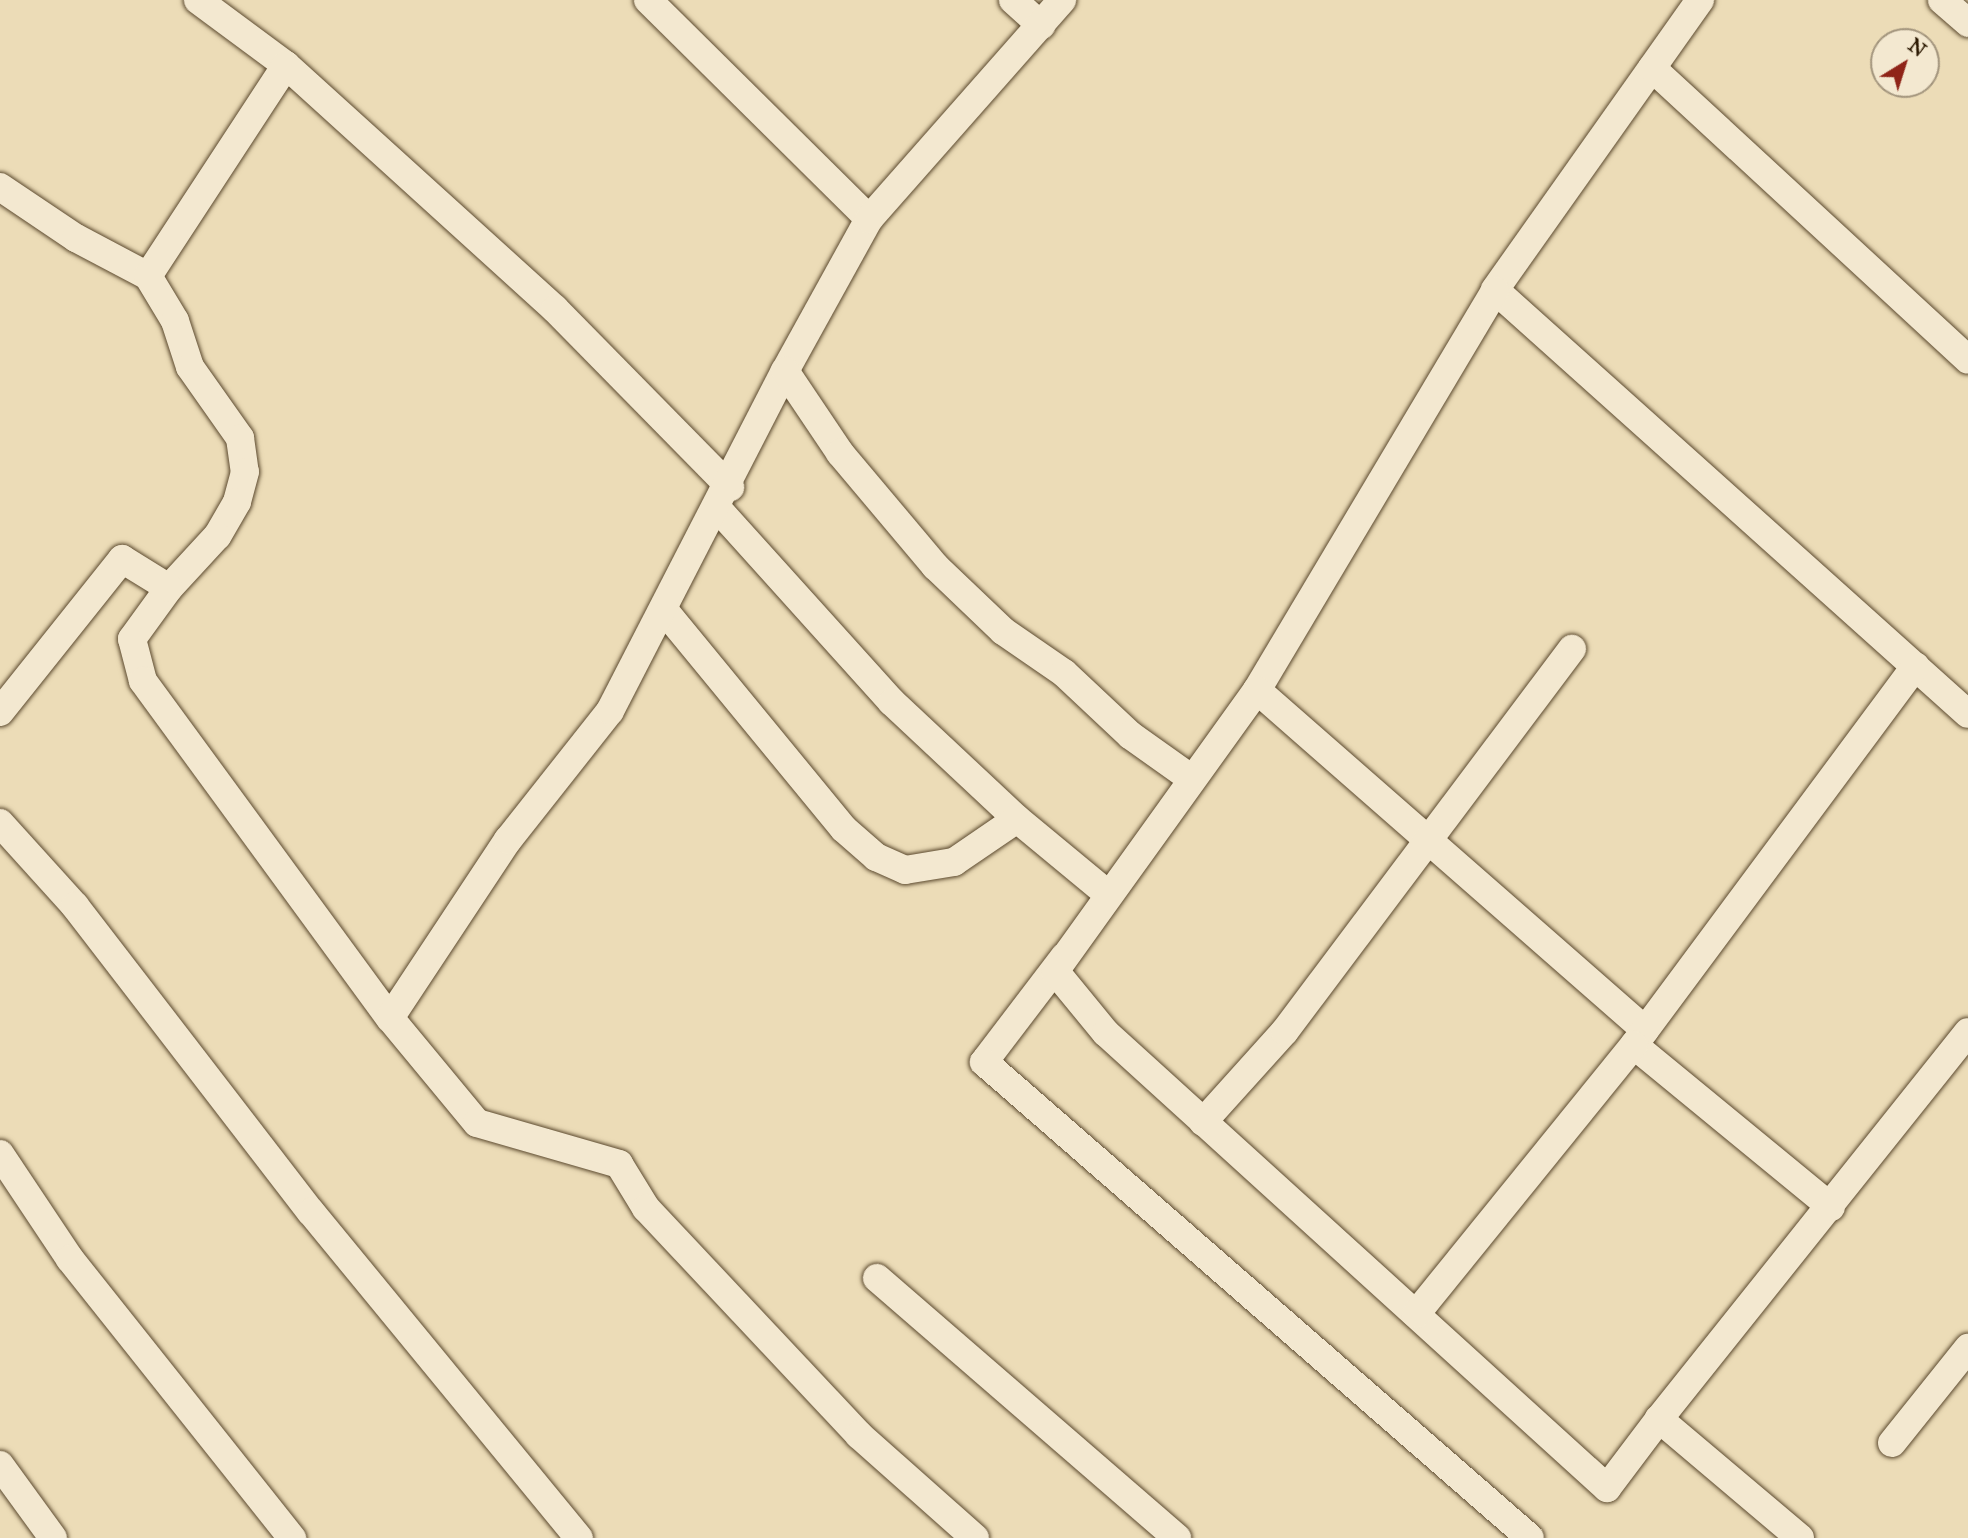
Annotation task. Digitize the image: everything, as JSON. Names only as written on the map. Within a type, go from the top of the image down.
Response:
[{"type":"street","points":[[198,0],[286,65],[555,309],[724,498],[892,702],[1017,819],[1109,895]]},
{"type":"street","points":[[648,0],[869,219]]},
{"type":"street","points":[[1013,0],[1041,25]]},
{"type":"street","points":[[390,1018],[508,840],[610,711],[724,498],[785,371],[869,219],[1062,0]]},
{"type":"street","points":[[1530,1538],[984,1062],[1064,957],[1256,690],[1495,290],[1700,0]]},
{"type":"street","points":[[1942,0],[1968,23]]},
{"type":"street","points":[[148,276],[286,65]]},
{"type":"street","points":[[1652,68],[1968,360]]},
{"type":"street","points":[[0,187],[76,238],[148,276],[175,321],[190,367],[240,438],[245,472],[237,502],[217,537],[169,588],[132,639],[143,681],[390,1018],[478,1123],[619,1164],[646,1208],[859,1435],[975,1538]]},
{"type":"street","points":[[1495,290],[1968,713]]},
{"type":"street","points":[[785,371],[840,453],[935,566],[1003,631],[1064,673],[1130,735],[1192,779]]},
{"type":"street","points":[[0,712],[122,559],[169,588]]},
{"type":"street","points":[[664,610],[844,829],[876,857],[905,870],[945,864],[1017,819]]},
{"type":"street","points":[[1203,1122],[1285,1031],[1572,649]]},
{"type":"street","points":[[1416,1314],[1639,1037],[1915,666]]},
{"type":"street","points":[[1256,690],[1426,840],[1639,1037],[1831,1207]]},
{"type":"street","points":[[0,823],[75,906],[311,1212],[579,1538]]},
{"type":"street","points":[[1064,957],[1055,971],[1106,1033],[1607,1488],[1968,1032]]},
{"type":"street","points":[[0,1154],[70,1259],[292,1538]]},
{"type":"street","points":[[877,1278],[1177,1538]]},
{"type":"street","points":[[1892,1443],[1968,1348]]},
{"type":"street","points":[[1659,1419],[1800,1538]]},
{"type":"street","points":[[0,1465],[53,1538]]}]
